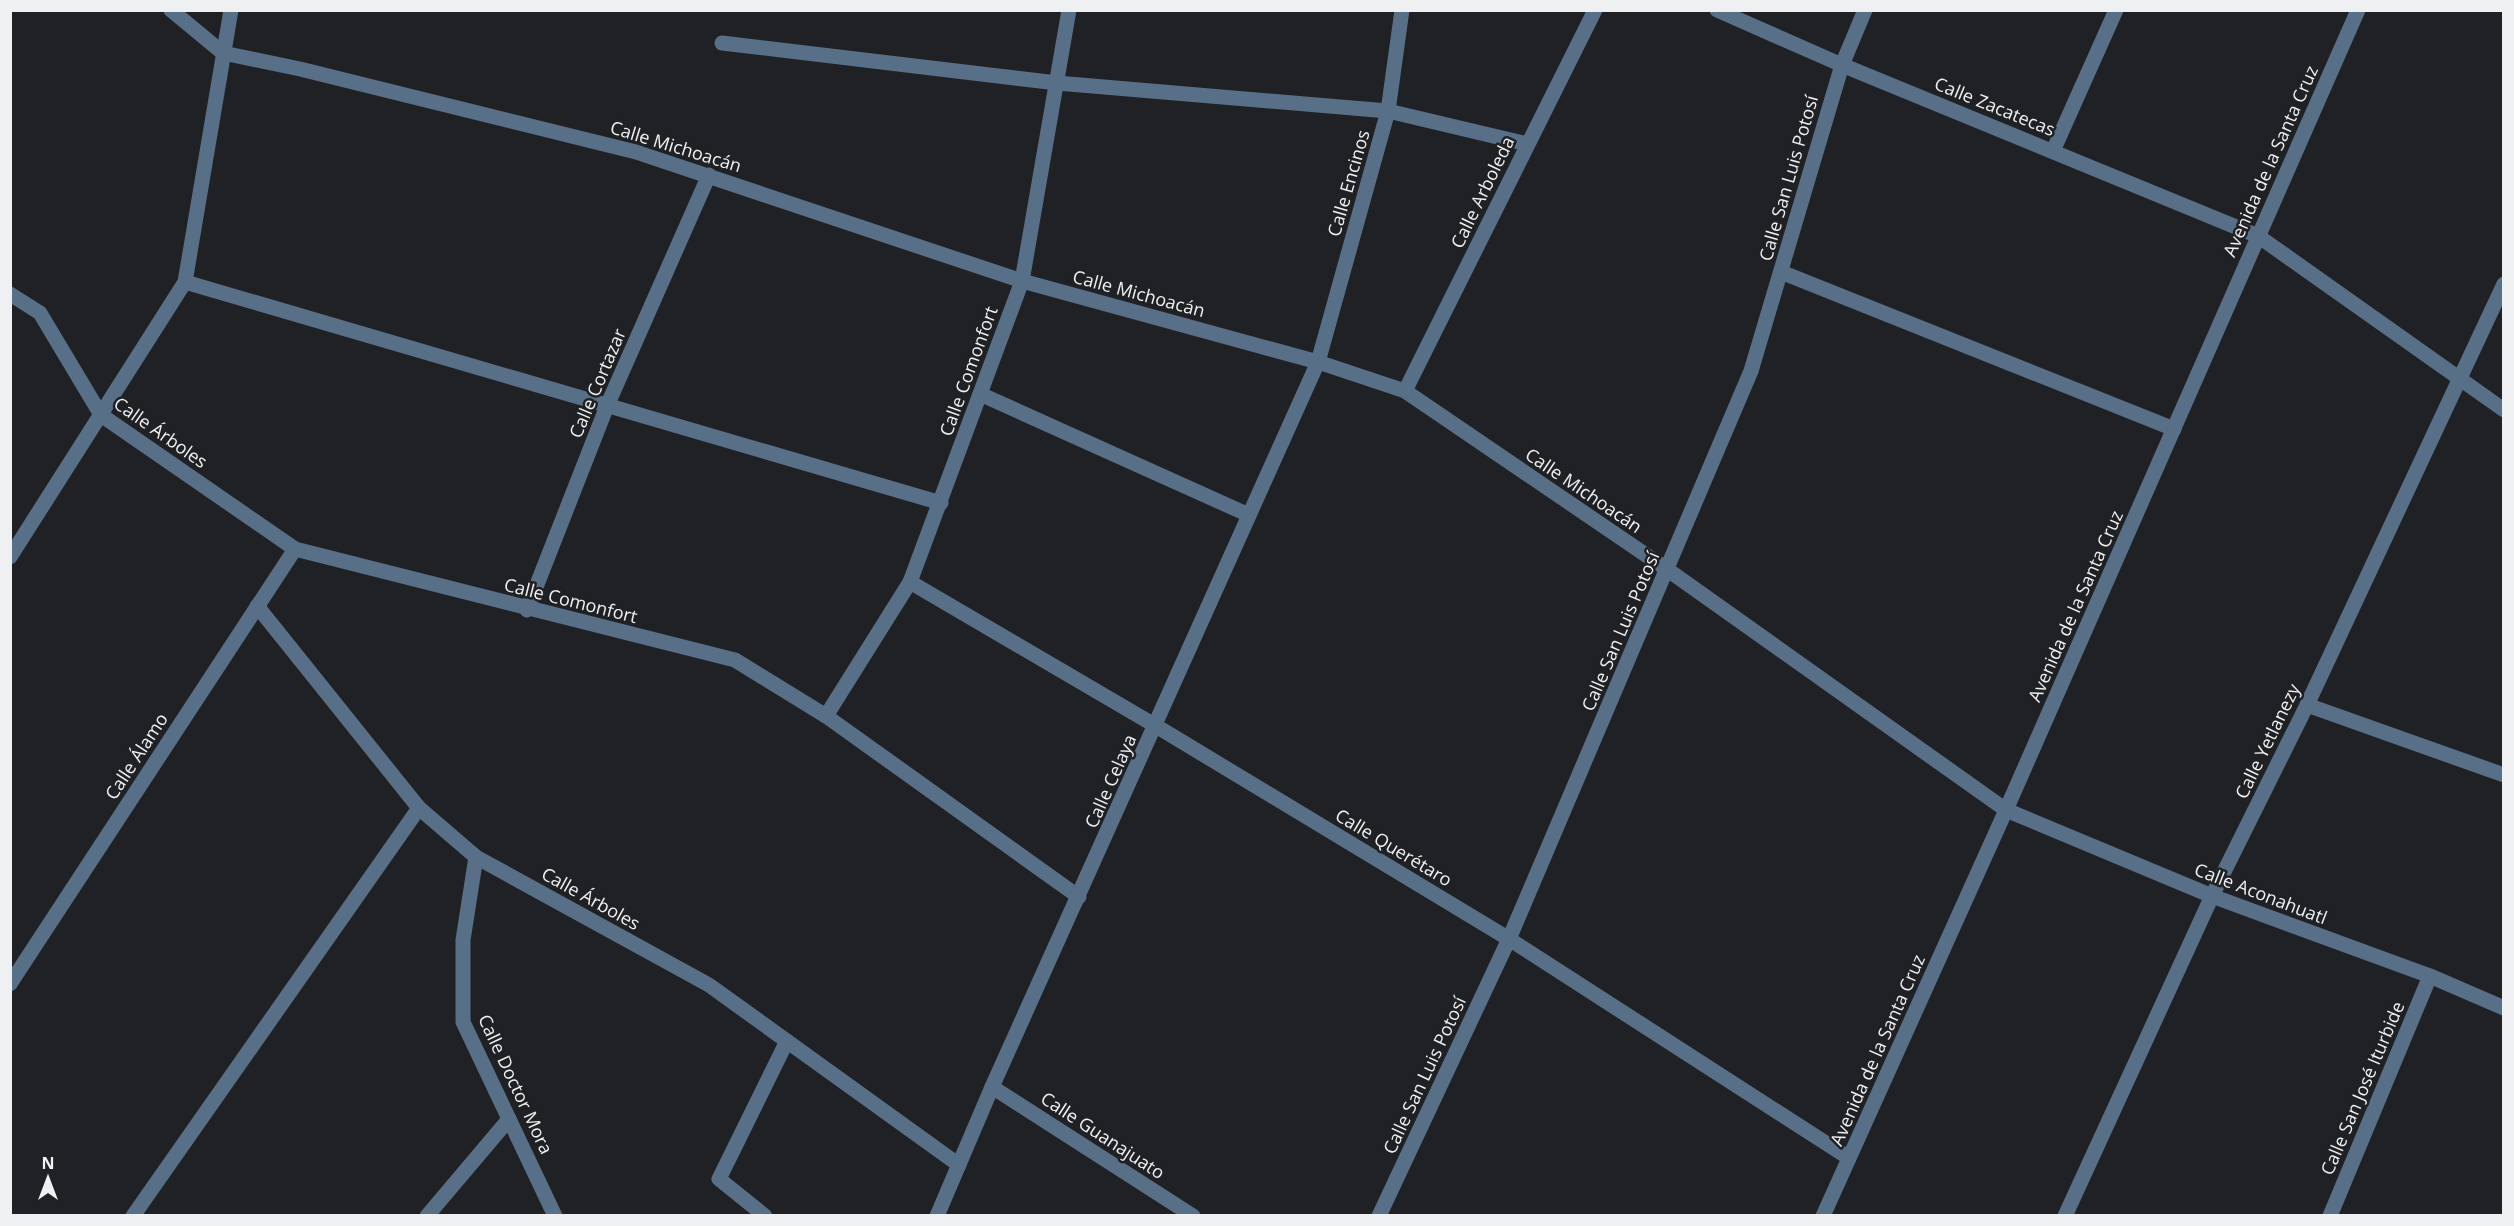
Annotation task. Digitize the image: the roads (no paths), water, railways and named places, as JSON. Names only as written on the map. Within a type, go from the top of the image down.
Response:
[{"type":"street","name":"Calle Michoacán","points":[[171,10],[223,53],[300,69],[636,152],[1022,281],[1318,362],[1405,392],[1668,570],[2006,810]]},
{"type":"street","points":[[10,556],[185,282],[231,10]]},
{"type":"street","name":"Calle Comonfort","points":[[826,716],[910,582],[1022,281],[1070,10]]},
{"type":"street","name":"Calle Encinos","points":[[1318,362],[1388,111],[1402,10]]},
{"type":"street","name":"Calle Arboleda","points":[[1405,392],[1595,10]]},
{"type":"street","name":"Calle Zacatecas","points":[[1717,10],[1842,65],[2258,236],[2504,410]]},
{"type":"street","name":"Calle San Luis Potosí","points":[[1379,1215],[1509,939],[1751,371],[1842,65],[1865,10]]},
{"type":"street","points":[[2053,151],[2116,10]]},
{"type":"street","name":"Avenida de la Santa Cruz","points":[[1824,1215],[2006,810],[2358,10]]},
{"type":"street","points":[[722,43],[1057,83],[1388,111],[1527,144]]},
{"type":"street","name":"Calle Cortazar","points":[[527,610],[607,406],[709,175]]},
{"type":"street","points":[[1780,272],[2174,429]]},
{"type":"street","points":[[185,282],[941,503]]},
{"type":"street","name":"Calle Yetlanezy","points":[[2065,1215],[2212,896],[2307,705],[2504,284]]},
{"type":"street","name":"Calle Árboles","points":[[10,294],[40,313],[100,415],[295,549]]},
{"type":"street","name":"Calle Celaya","points":[[937,1215],[992,1087],[1318,362]]},
{"type":"street","points":[[980,394],[1248,515]]},
{"type":"street","name":"Calle Comonfort","points":[[295,549],[527,610],[735,660],[826,716],[1079,897]]},
{"type":"street","name":"Calle Álamo","points":[[10,984],[295,549]]},
{"type":"street","name":"Calle Querétaro","points":[[910,582],[1156,726],[1509,939],[1849,1158]]},
{"type":"street","name":"Calle Árboles","points":[[257,606],[419,808],[476,857],[709,985],[959,1165]]},
{"type":"street","points":[[2307,705],[2504,775]]},
{"type":"street","points":[[133,1215],[419,808]]},
{"type":"street","name":"Calle Aconahuatl","points":[[2006,810],[2212,896],[2430,976],[2504,1008]]},
{"type":"street","name":"Calle Doctor Mora","points":[[476,857],[463,940],[463,1022],[555,1215]]},
{"type":"street","name":"Calle San José Iturbide","points":[[2330,1215],[2430,976]]},
{"type":"street","points":[[765,1215],[719,1179],[787,1041]]},
{"type":"street","name":"Calle Guanajuato","points":[[992,1087],[1193,1215]]},
{"type":"street","points":[[428,1215],[509,1119]]}]
